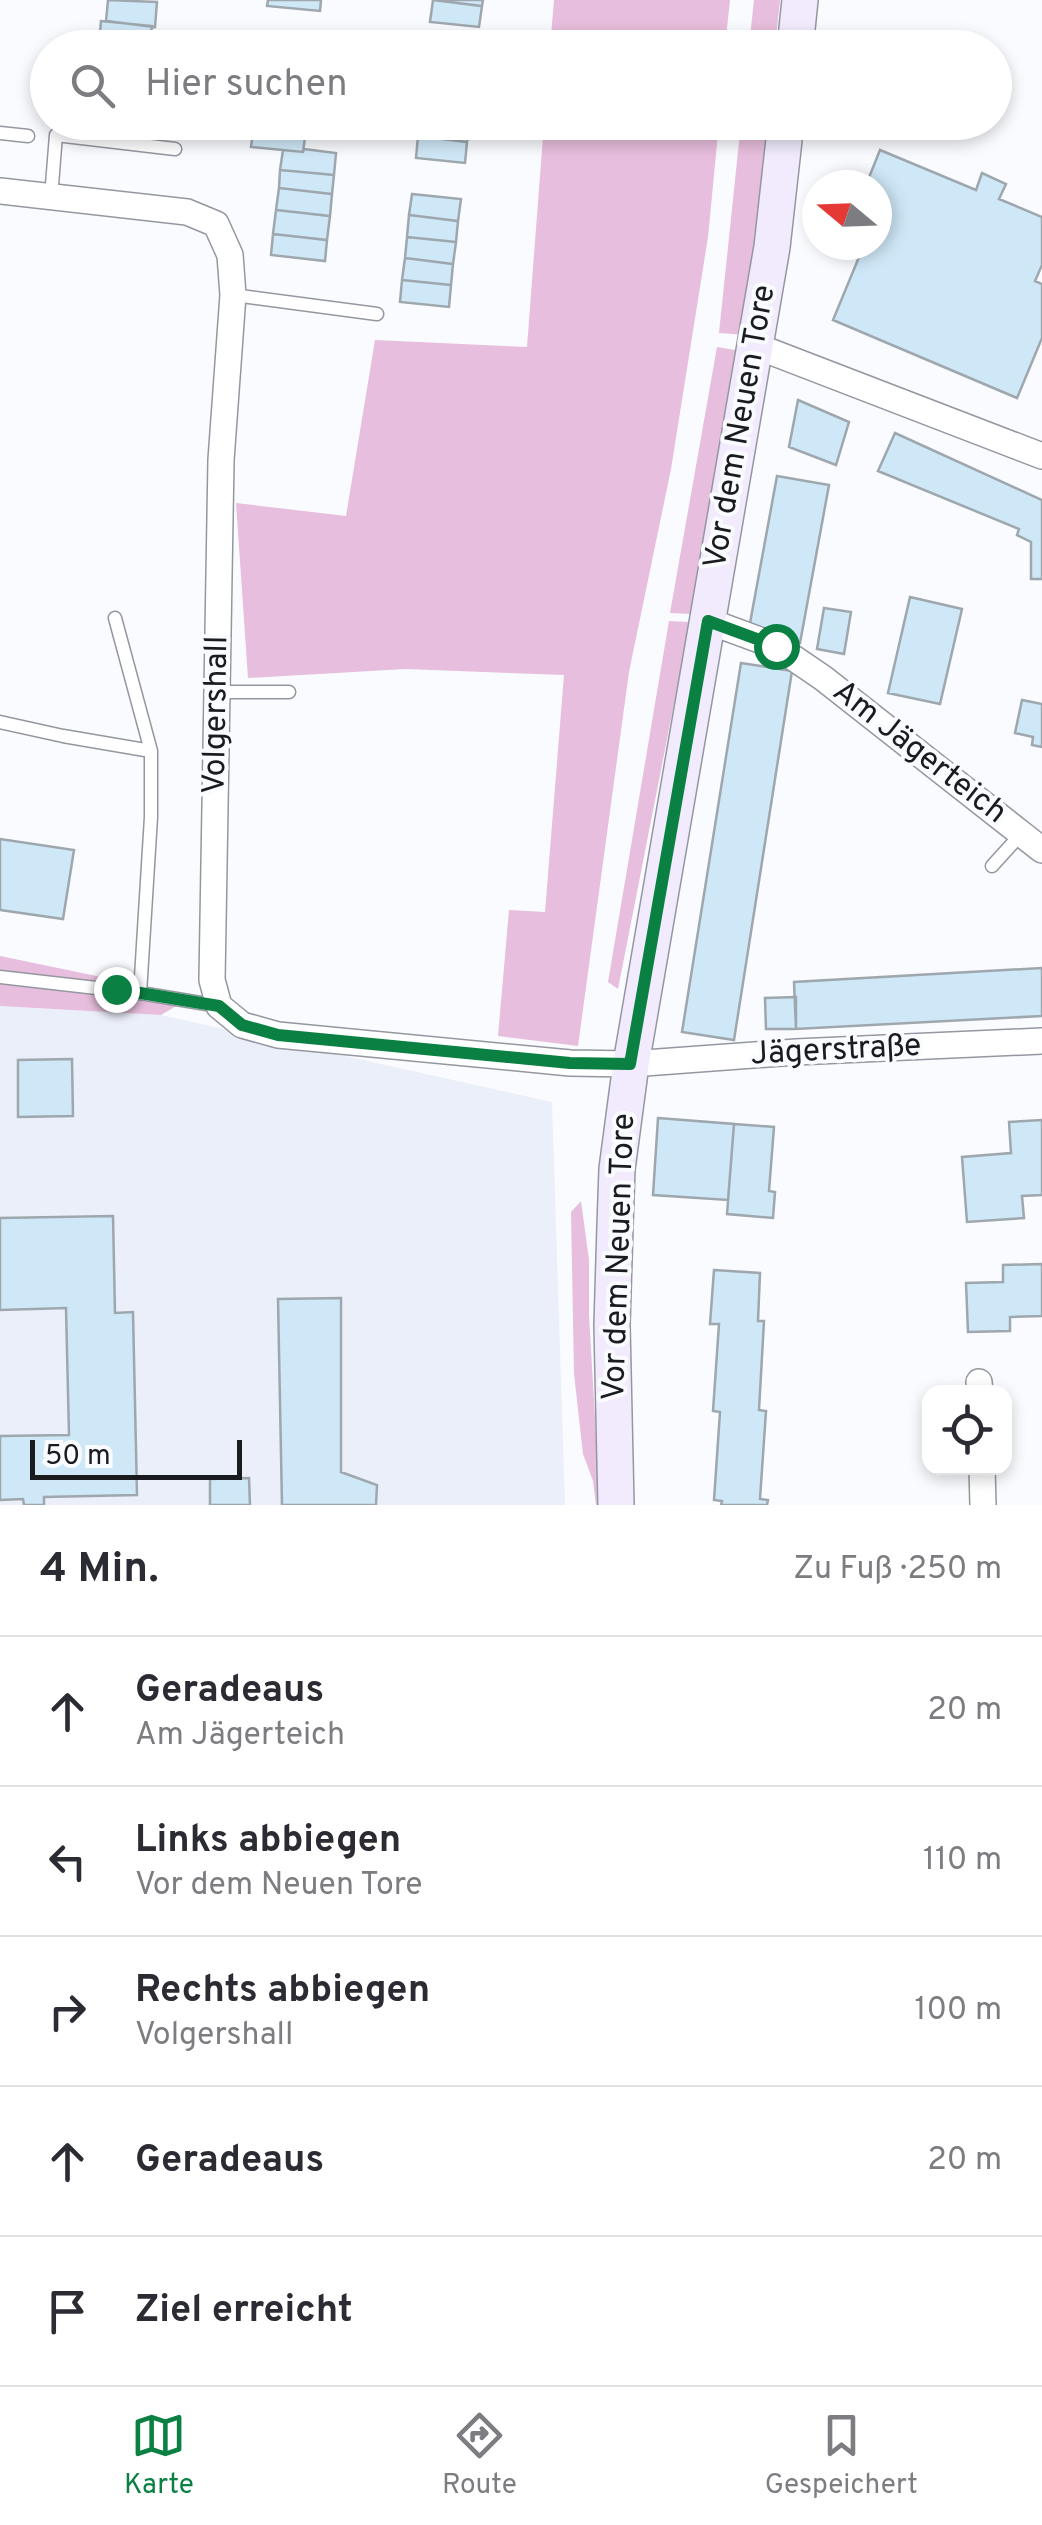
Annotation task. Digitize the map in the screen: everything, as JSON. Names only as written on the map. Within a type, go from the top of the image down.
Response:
[{"type":"main road","points":[[796,30],[800,0]]},
{"type":"main road","name":"Vor dem Neuen Tore","points":[[616,1505],[612,1326],[626,1171],[630,1064],[756,346],[784,140]]},
{"type":"street","name":"Volgershall","points":[[0,191],[186,212],[216,224],[230,255],[233,296],[221,460],[212,980],[219,1006]]},
{"type":"street","points":[[756,346],[1042,456]]},
{"type":"street","name":"Am Jägerteich","points":[[708,621],[776,646],[1032,841]]},
{"type":"street","points":[[219,1006],[242,1025],[278,1035],[570,1063],[630,1064]]},
{"type":"street","name":"Jägerstraße","points":[[630,1064],[1042,1040]]},
{"type":"street","points":[[982,1475],[984,1505]]},
{"type":"lane","points":[[0,133],[28,136]]},
{"type":"lane","points":[[51,197],[56,140]]},
{"type":"lane","points":[[98,140],[174,149]]},
{"type":"lane","points":[[233,296],[377,314]]},
{"type":"lane","points":[[116,618],[150,751],[151,817],[140,992]]},
{"type":"lane","points":[[217,692],[289,692]]},
{"type":"lane","points":[[0,722],[150,751]]},
{"type":"lane","name":"Am Jägerteich","points":[[992,866],[1032,841]]},
{"type":"lane","points":[[0,977],[140,992],[219,1006]]},
{"type":"shaded area","points":[[554,0],[730,0],[727,30],[551,30]]},
{"type":"shaded area","points":[[754,0],[780,0],[777,30],[751,30]]},
{"type":"shaded area","points":[[543,140],[717,140],[708,237],[671,469],[629,672],[578,1046],[498,1036],[509,910],[545,912],[564,675],[405,669],[248,678],[236,503],[346,516],[375,340],[527,347]]},
{"type":"shaded area","points":[[739,140],[765,140],[745,335],[719,333]]},
{"type":"shaded area","points":[[717,347],[741,351],[692,614],[670,613]]},
{"type":"shaded area","points":[[669,621],[690,622],[618,989],[608,982]]},
{"type":"shaded area","points":[[0,956],[193,996],[161,1015],[0,1006]]},
{"type":"shaded area","points":[[0,1006],[161,1015],[552,1102],[565,1505],[0,1505]]},
{"type":"shaded area","points":[[581,1201],[589,1260],[600,1505],[596,1505],[593,1481],[583,1454],[574,1374],[571,1212]]},
{"type":"building","points":[[108,0],[157,2],[155,27],[106,21]]},
{"type":"building","points":[[268,0],[321,0],[320,11],[267,6]]},
{"type":"building","points":[[433,0],[482,6],[479,27],[430,22]]},
{"type":"building","points":[[433,0],[483,0],[482,6]]},
{"type":"building","points":[[101,21],[152,26],[151,30],[100,30]]},
{"type":"building","points":[[252,140],[305,140],[303,152],[251,147]]},
{"type":"building","points":[[418,140],[467,142],[465,163],[416,158]]},
{"type":"building","points":[[283,150],[336,153],[334,175],[280,170]]},
{"type":"building","points":[[880,150],[976,190],[982,173],[1006,184],[999,199],[1042,217],[1042,265],[1035,281],[1042,284],[1042,338],[1017,398],[833,320],[858,260],[892,260],[892,170],[872,170]]},
{"type":"building","points":[[280,170],[334,175],[332,194],[279,188]]},
{"type":"building","points":[[279,188],[332,194],[330,216],[276,210]]},
{"type":"building","points":[[412,194],[461,199],[458,221],[409,215]]},
{"type":"building","points":[[276,210],[330,216],[327,240],[273,234]]},
{"type":"building","points":[[409,215],[458,221],[456,242],[407,237]]},
{"type":"building","points":[[273,234],[327,240],[325,261],[271,255]]},
{"type":"building","points":[[407,237],[456,242],[453,264],[405,258]]},
{"type":"building","points":[[405,258],[453,264],[451,285],[402,280]]},
{"type":"building","points":[[402,280],[451,285],[449,307],[400,302]]},
{"type":"building","points":[[798,400],[849,422],[836,465],[789,447]]},
{"type":"building","points":[[895,433],[1042,500],[1042,579],[1031,579],[1031,542],[1017,535],[1019,529],[878,471]]},
{"type":"building","points":[[777,476],[829,485],[800,643],[748,634]]},
{"type":"building","points":[[910,597],[962,609],[940,704],[888,693]]},
{"type":"building","points":[[824,608],[851,612],[844,654],[817,649]]},
{"type":"building","points":[[741,663],[792,671],[734,1040],[682,1032]]},
{"type":"building","points":[[1022,700],[1042,704],[1042,747],[1032,745],[1033,737],[1015,733]]},
{"type":"building","points":[[0,839],[74,850],[63,919],[0,910]]},
{"type":"building","points":[[1042,968],[1042,1016],[796,1029],[794,982]]},
{"type":"building","points":[[796,997],[796,1029],[766,1029],[765,998]]},
{"type":"building","points":[[72,1059],[73,1116],[18,1117],[18,1060]]},
{"type":"building","points":[[658,1118],[734,1124],[728,1200],[653,1195]]},
{"type":"building","points":[[1042,1120],[1042,1195],[1022,1196],[1024,1218],[967,1222],[962,1157],[1011,1153],[1009,1122]]},
{"type":"building","points":[[734,1124],[774,1127],[769,1191],[775,1192],[773,1218],[727,1214]]},
{"type":"building","points":[[113,1216],[115,1313],[133,1312],[137,1495],[44,1497],[44,1505],[24,1505],[23,1499],[0,1500],[0,1436],[69,1435],[66,1308],[0,1310],[0,1218]]},
{"type":"building","points":[[1042,1264],[1042,1316],[1010,1317],[1010,1331],[968,1332],[966,1283],[1003,1282],[1003,1265]]},
{"type":"building","points":[[714,1270],[760,1273],[758,1321],[764,1321],[759,1410],[766,1411],[760,1499],[768,1500],[767,1505],[721,1505],[722,1501],[714,1500],[720,1412],[713,1411],[719,1324],[710,1324]]},
{"type":"building","points":[[341,1298],[341,1472],[377,1485],[376,1505],[282,1505],[278,1299]]},
{"type":"building","points":[[249,1478],[250,1505],[210,1505],[210,1479]]},
{"type":"route","points":[[116,989],[219,1006],[242,1025],[278,1035],[570,1063],[630,1064],[708,621],[776,646]]}]
